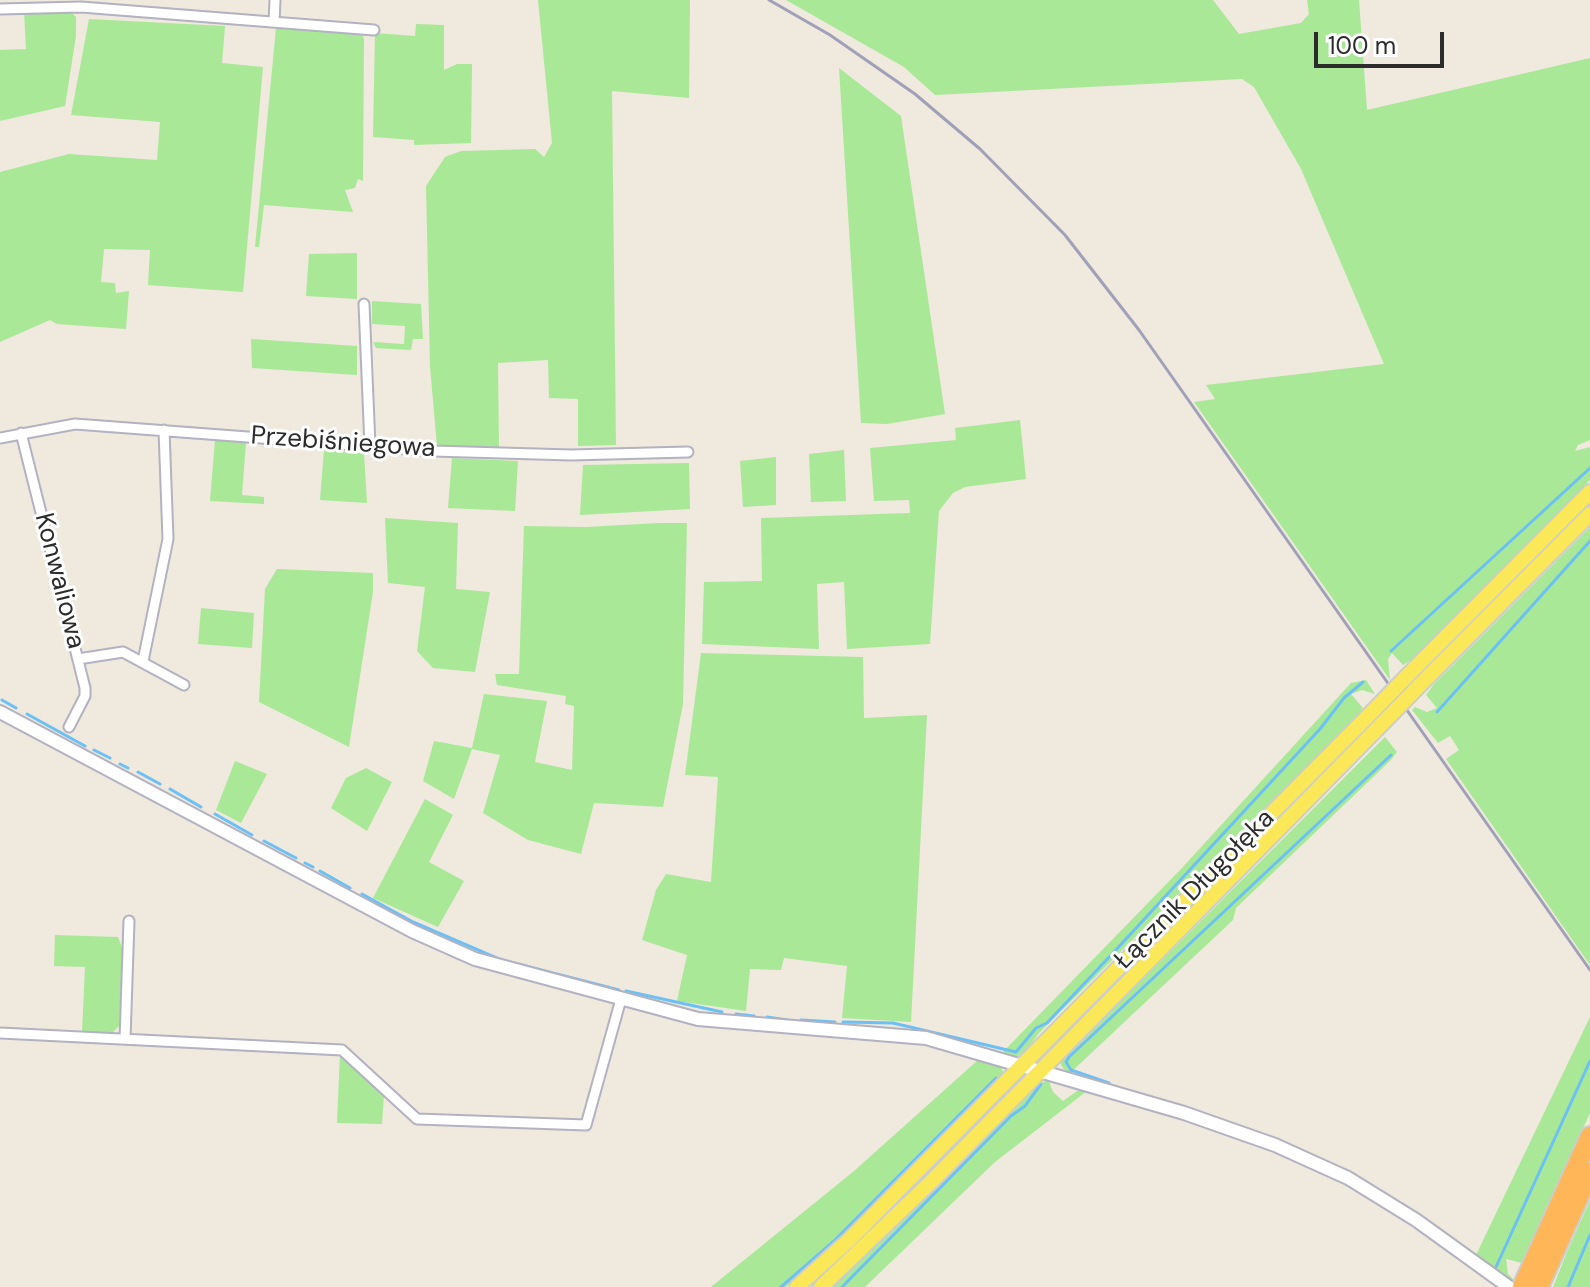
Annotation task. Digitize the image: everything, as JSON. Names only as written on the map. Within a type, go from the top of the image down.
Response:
[{"type":"highway","points":[[1522,1287],[1590,1136]]},
{"type":"highway","points":[[1539,1287],[1590,1172]]},
{"type":"main road","name":"Łącznik Długołęka","points":[[797,1287],[849,1240],[1590,492]]},
{"type":"main road","name":"Łącznik Długołęka","points":[[821,1287],[932,1181],[1590,514]]},
{"type":"street","points":[[274,22],[275,0]]},
{"type":"street","points":[[0,9],[81,7],[374,30]]},
{"type":"street","points":[[364,304],[370,446]]},
{"type":"street","name":"Przebiśniegowa","points":[[0,438],[75,424],[370,446],[571,455],[688,452]]},
{"type":"street","points":[[143,661],[168,539],[164,430]]},
{"type":"street","name":"Konwaliowa","points":[[21,433],[85,696],[69,727]]},
{"type":"street","points":[[78,659],[113,651],[143,661],[184,685]]},
{"type":"street","points":[[0,712],[412,931],[450,948],[530,976],[698,1019],[904,1034],[1041,1070],[1184,1113],[1315,1161],[1416,1220],[1509,1287]]},
{"type":"street","points":[[125,1039],[129,921]]},
{"type":"street","points":[[0,1033],[342,1050],[417,1119],[586,1125],[621,999]]},
{"type":"green space","points":[[538,0],[690,0],[689,98],[612,91],[616,445],[578,446],[578,399],[549,398],[548,360],[498,363],[499,449],[437,446],[430,366],[426,186],[445,157],[461,151],[535,149],[544,157],[552,143]]},
{"type":"green space","points":[[786,0],[1213,0],[1239,34],[1301,23],[1309,14],[1307,0],[1359,0],[1367,110],[1590,58],[1590,440],[1578,445],[1575,451],[1590,447],[1590,480],[1416,657],[1403,665],[1392,653],[1388,659],[1390,680],[1194,402],[1215,399],[1206,385],[1384,364],[1301,169],[1254,87],[1242,79],[935,95],[904,67]]},
{"type":"green space","points":[[69,10],[76,17],[76,36],[65,106],[0,121],[0,50],[26,49],[24,11]]},
{"type":"green space","points":[[89,19],[225,26],[222,63],[263,67],[243,292],[148,285],[150,250],[104,249],[101,282],[115,283],[116,293],[129,291],[126,329],[57,324],[50,320],[0,342],[0,172],[69,154],[157,160],[160,122],[71,115]]},
{"type":"green space","points":[[416,24],[444,25],[444,70],[457,64],[472,64],[471,143],[414,145],[414,140],[373,137],[375,33],[415,36]]},
{"type":"green space","points":[[276,28],[361,32],[364,39],[363,181],[358,179],[355,188],[345,190],[353,212],[264,205],[259,247],[255,247]]},
{"type":"green space","points":[[839,68],[901,116],[945,414],[887,424],[861,423]]},
{"type":"green space","points":[[357,253],[357,299],[306,296],[309,254]]},
{"type":"green space","points":[[372,301],[421,304],[423,339],[413,339],[411,350],[376,348],[373,342],[404,344],[405,326],[372,324]]},
{"type":"green space","points":[[251,339],[357,346],[357,375],[252,368]]},
{"type":"green space","points":[[1020,420],[1026,479],[965,487],[953,493],[939,511],[930,644],[847,649],[844,582],[817,584],[819,649],[702,644],[704,582],[762,581],[761,518],[910,513],[909,500],[874,501],[870,448],[956,440],[955,428]]},
{"type":"green space","points":[[215,440],[246,443],[242,495],[264,497],[264,504],[210,501]]},
{"type":"green space","points":[[324,450],[364,453],[367,503],[320,500]]},
{"type":"green space","points":[[844,450],[846,501],[811,502],[809,454]]},
{"type":"green space","points":[[776,457],[776,505],[743,507],[740,461]]},
{"type":"green space","points":[[452,458],[518,461],[515,511],[448,508]]},
{"type":"green space","points":[[689,463],[690,509],[580,515],[583,465]]},
{"type":"green space","points":[[385,518],[458,523],[456,589],[490,592],[475,672],[433,668],[417,651],[425,587],[388,583]]},
{"type":"green space","points":[[687,523],[683,704],[663,807],[594,803],[581,854],[528,840],[483,813],[500,755],[472,749],[454,799],[423,781],[434,741],[472,748],[484,694],[547,701],[535,762],[572,770],[574,706],[565,704],[566,696],[497,685],[495,674],[519,674],[524,526]]},
{"type":"green space","points":[[1590,527],[1590,965],[1446,759],[1459,750],[1450,736],[1438,743],[1412,710],[1415,707],[1427,712],[1437,708],[1426,695],[1434,684]]},
{"type":"green space","points":[[277,569],[373,573],[373,592],[349,747],[259,702],[265,589]]},
{"type":"green space","points":[[201,608],[254,613],[252,648],[198,644]]},
{"type":"green space","points":[[701,653],[863,657],[864,718],[927,715],[911,1022],[842,1018],[847,966],[784,958],[781,970],[750,969],[746,1011],[677,1001],[687,955],[642,940],[656,890],[666,874],[711,882],[718,777],[685,775]]},
{"type":"green space","points":[[1366,680],[1375,694],[1362,690],[1351,694],[1363,708],[1355,718],[1039,1033],[1026,1051],[1016,1057],[1001,1054],[1181,869],[1351,683]]},
{"type":"green space","points":[[1375,718],[1378,721],[1051,1050],[1212,882]]},
{"type":"green space","points":[[1385,737],[1397,752],[1390,761],[1236,908],[1233,920],[1069,1074],[1060,1063],[1064,1058]]},
{"type":"green space","points":[[235,761],[267,774],[241,823],[216,810]]},
{"type":"green space","points":[[366,768],[392,782],[367,831],[331,808],[346,778]]},
{"type":"green space","points":[[425,799],[453,815],[429,862],[464,881],[438,927],[373,898]]},
{"type":"green space","points":[[55,935],[118,937],[123,950],[119,1026],[112,1033],[82,1032],[85,967],[54,966]]},
{"type":"green space","points":[[1590,1017],[1590,1113],[1522,1263],[1506,1259],[1508,1274],[1521,1287],[1514,1287],[1476,1255]]},
{"type":"green space","points":[[340,1054],[384,1095],[382,1124],[337,1123]]},
{"type":"green space","points":[[978,1060],[998,1064],[1003,1071],[1000,1079],[863,1216],[786,1287],[711,1287],[854,1171]]},
{"type":"green space","points":[[1048,1079],[1053,1092],[1063,1101],[1080,1089],[1087,1091],[995,1162],[865,1287],[832,1287],[1031,1090]]},
{"type":"green space","points":[[1590,1200],[1590,1287],[1553,1287],[1567,1252]]},
{"type":"waterway","points":[[1391,651],[1590,468]]},
{"type":"waterway","points":[[1437,712],[1590,541]]},
{"type":"waterway","points":[[843,1022],[893,1023],[1016,1052],[1036,1028],[1047,1023],[1113,953],[1320,729],[1344,698],[1363,682]]},
{"type":"waterway","points":[[2,700],[16,708]]},
{"type":"waterway","points":[[27,714],[85,746]]},
{"type":"waterway","points":[[94,750],[110,758]]},
{"type":"waterway","points":[[1109,1083],[1071,1070],[1066,1062],[1391,755]]},
{"type":"waterway","points":[[120,764],[128,768]]},
{"type":"waterway","points":[[138,772],[160,784]]},
{"type":"waterway","points":[[170,789],[201,807]]},
{"type":"waterway","points":[[215,814],[252,835]]},
{"type":"waterway","points":[[264,841],[296,858]]},
{"type":"waterway","points":[[305,863],[313,867]]},
{"type":"waterway","points":[[320,871],[350,888]]},
{"type":"waterway","points":[[362,894],[413,922],[499,959]]},
{"type":"waterway","points":[[510,962],[619,990]]},
{"type":"waterway","points":[[626,991],[722,1012]]},
{"type":"waterway","points":[[736,1014],[754,1016]]},
{"type":"waterway","points":[[767,1017],[787,1020]]},
{"type":"waterway","points":[[801,1020],[835,1022]]},
{"type":"waterway","points":[[1496,1267],[1590,1061]]},
{"type":"waterway","points":[[781,1287],[833,1242],[996,1078]]},
{"type":"waterway","points":[[842,1287],[1011,1116],[1025,1106],[1041,1084]]},
{"type":"waterway","points":[[1568,1287],[1590,1235]]},
{"type":"railway","points":[[769,0],[830,35],[915,94],[980,149],[1065,235],[1139,330],[1590,970]]}]
